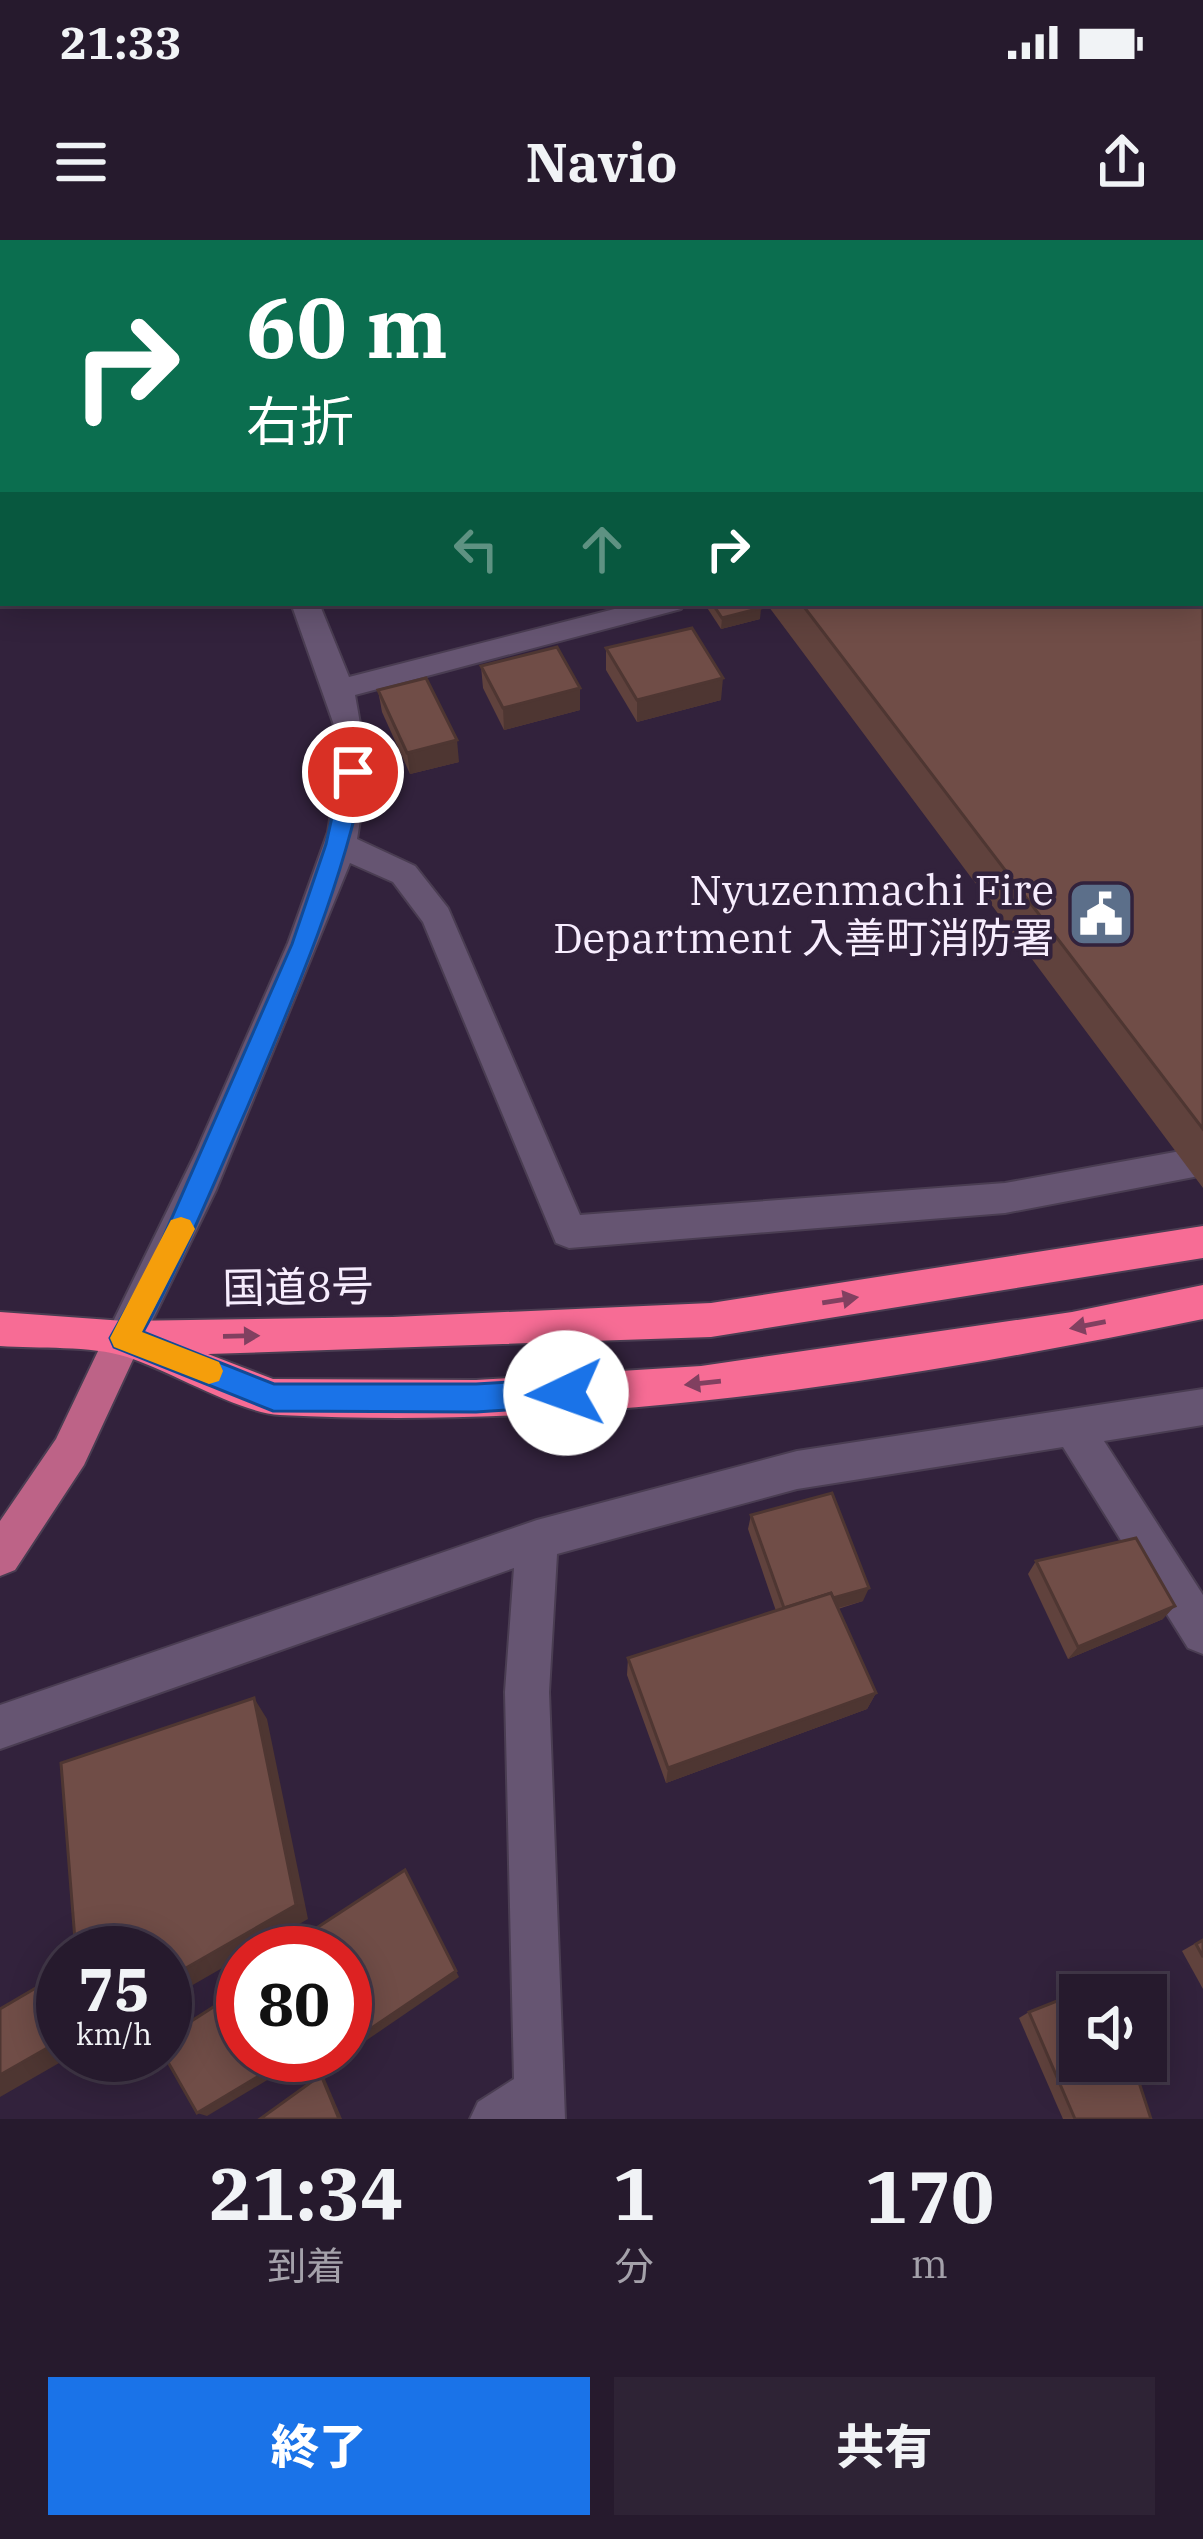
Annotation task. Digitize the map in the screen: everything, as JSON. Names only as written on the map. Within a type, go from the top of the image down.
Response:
[{"type":"highway","name":"国道8号","points":[[124,1338],[393,1334],[711,1321],[1203,1242]]},
{"type":"highway","name":"国道8号","points":[[124,1338],[273,1397],[476,1398],[701,1384],[1072,1328],[1203,1302]]},
{"type":"highway","points":[[0,1328],[124,1338]]},
{"type":"main road","points":[[0,1556],[70,1452],[124,1338]]},
{"type":"street","points":[[124,1338],[163,1270],[304,944],[338,844],[353,772],[341,688],[306,606]]},
{"type":"street","points":[[341,688],[426,670],[660,606]]},
{"type":"street","points":[[338,844],[404,874],[437,917],[569,1232],[1005,1198],[1186,1165]]},
{"type":"street","points":[[0,1727],[537,1540],[797,1469],[1203,1407]]},
{"type":"street","points":[[1074,1429],[1203,1633]]},
{"type":"street","points":[[495,2119],[540,2106],[527,1692],[537,1540]]},
{"type":"building","points":[[714,606],[761,608],[722,618]]},
{"type":"building","name":"Nyuzenmachi Fire Department 入善町消防署","points":[[803,606],[1203,606],[1203,1129]]},
{"type":"building","points":[[692,628],[723,678],[637,700],[606,648]]},
{"type":"building","points":[[557,647],[580,688],[503,708],[481,666]]},
{"type":"building","points":[[426,678],[457,740],[407,753],[378,690]]},
{"type":"building","points":[[832,1493],[869,1588],[833,1598],[831,1593],[784,1608],[751,1515]]},
{"type":"building","points":[[1136,1538],[1175,1606],[1078,1647],[1036,1561]]},
{"type":"building","points":[[831,1593],[876,1693],[668,1768],[628,1658]]},
{"type":"building","points":[[254,1698],[296,1905],[259,1926],[216,1926],[216,1951],[192,1965],[192,1926],[74,1926],[61,1763]]},
{"type":"building","points":[[405,1870],[456,1971],[372,2028],[372,1926],[320,1926]]},
{"type":"building","points":[[36,1988],[36,2054],[0,2075],[0,2009]]},
{"type":"building","points":[[1059,2000],[1059,2082],[1029,2012]]},
{"type":"building","points":[[216,2005],[216,2082],[249,2082],[197,2113],[179,2082],[192,2082],[192,2021]]},
{"type":"building","points":[[311,2082],[324,2082],[339,2119],[260,2119]]},
{"type":"building","points":[[1059,2082],[1139,2082],[1151,2119],[1075,2119]]},
{"type":"slow traffic","points":[[181,1229],[124,1338],[209,1371]]},
{"type":"place","name":"Nyuzenmachi Fire Department 入善町消防署","points":[[1101,914]]},
{"type":"route","points":[[353,772],[338,844],[304,944],[163,1270],[124,1338],[273,1397],[476,1398],[566,1393]]}]
